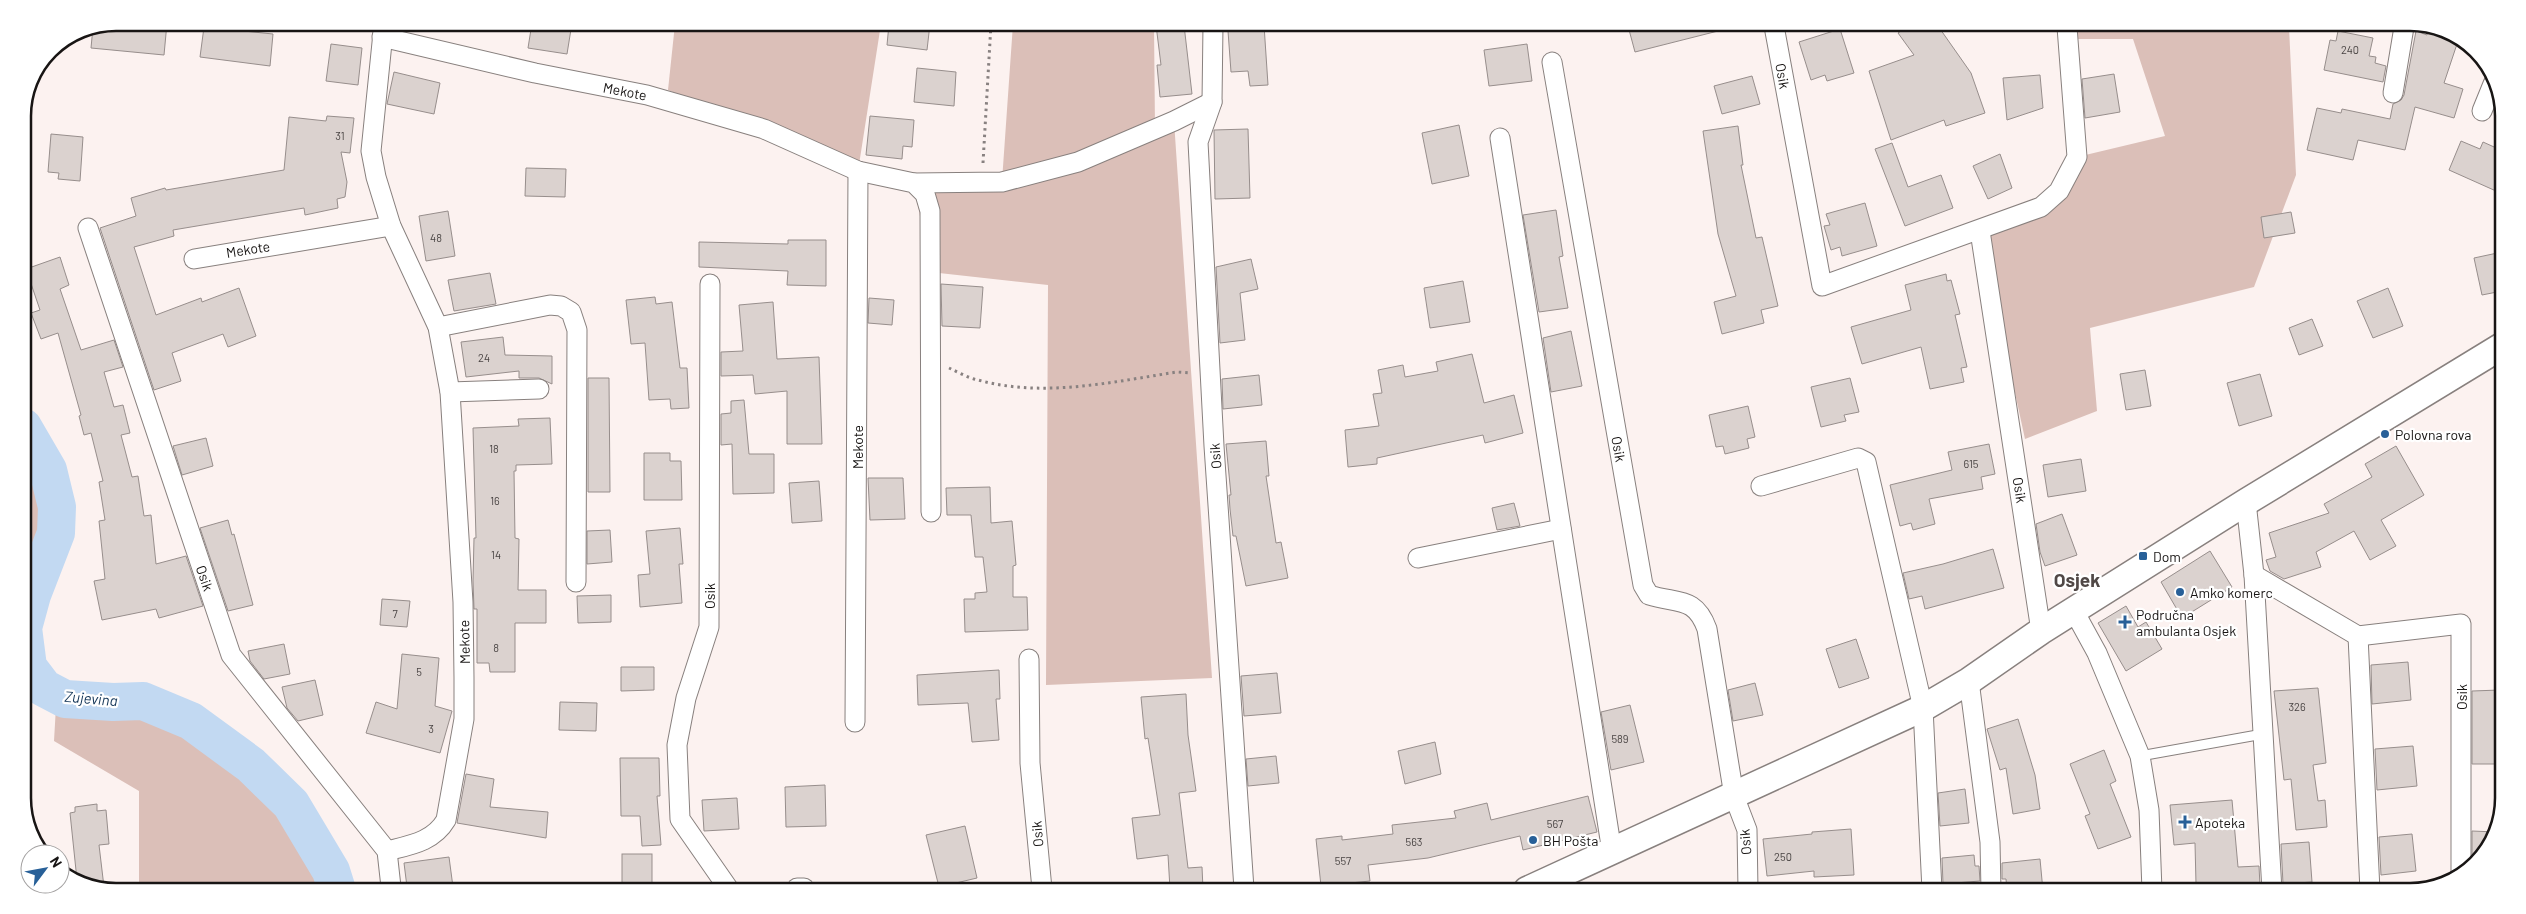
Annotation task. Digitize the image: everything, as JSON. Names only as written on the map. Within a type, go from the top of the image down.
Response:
[{"type":"main road","points":[[1543,883],[1923,708],[1969,682],[2041,631],[2246,502],[2495,350]]},
{"type":"street","name":"Mekote","points":[[383,31],[371,151],[376,178],[391,226],[438,327],[450,392],[463,602],[464,703],[460,745],[446,820],[440,831],[431,838],[387,851]]},
{"type":"street","name":"Mekote","points":[[387,31],[535,73],[647,95],[764,129],[858,171],[914,183],[1002,182],[1078,162],[1174,121],[1212,102]]},
{"type":"street","name":"Osik","points":[[1213,31],[1212,102],[1198,142],[1210,375],[1244,883]]},
{"type":"street","name":"Osik","points":[[1775,31],[1822,286],[2041,207],[2059,191],[2077,157],[2067,31]]},
{"type":"street","points":[[2392,92],[2403,31]]},
{"type":"street","name":"Osik","points":[[1552,62],[1643,585],[1649,595],[1690,605],[1702,615],[1707,629],[1734,796],[1747,830],[1748,883]]},
{"type":"street","points":[[2482,111],[2490,90]]},
{"type":"street","points":[[1500,138],[1612,852]]},
{"type":"street","name":"Mekote","points":[[855,722],[858,171]]},
{"type":"street","points":[[914,183],[925,194],[930,211],[931,512]]},
{"type":"street","name":"Mekote","points":[[194,258],[391,226]]},
{"type":"street","name":"Osik","points":[[88,228],[231,655],[387,851]]},
{"type":"street","name":"Osik","points":[[1980,230],[2041,631]]},
{"type":"street","name":"Osik","points":[[710,284],[709,627],[686,698],[677,745],[680,819],[725,883]]},
{"type":"street","points":[[438,327],[550,305],[561,306],[571,312],[577,330],[576,582]]},
{"type":"street","points":[[450,392],[539,389]]},
{"type":"street","points":[[1761,486],[1858,458],[1866,462],[1923,708],[1932,883]]},
{"type":"street","points":[[2246,502],[2254,575],[2272,883]]},
{"type":"street","points":[[1418,558],[1561,529]]},
{"type":"street","points":[[2254,575],[2358,636],[2370,883]]},
{"type":"street","points":[[2074,611],[2097,653],[2140,756],[2149,810],[2152,883]]},
{"type":"street","name":"Osik","points":[[2358,636],[2461,624],[2461,865]]},
{"type":"street","name":"Osik","points":[[1029,659],[1030,763],[1041,883]]},
{"type":"street","points":[[1969,682],[1990,842],[1991,883]]},
{"type":"street","points":[[387,851],[391,883]]},
{"type":"lane","points":[[2140,756],[2264,734]]},
{"type":"path","points":[[982,182],[991,31]]},
{"type":"path","points":[[930,359],[977,380],[1016,387],[1071,388],[1177,372],[1210,375]]},
{"type":"shaded area","points":[[674,31],[880,31],[858,171],[668,90]]},
{"type":"shaded area","points":[[1013,31],[1154,31],[1155,129],[1174,121],[1212,678],[1046,685],[1048,285],[930,272],[914,183],[1002,181]]},
{"type":"shaded area","points":[[2067,31],[2289,31],[2296,175],[2254,287],[2090,328],[2097,411],[2025,439],[1980,231],[2041,207],[2077,157],[2165,136],[2133,39],[2068,39]]},
{"type":"shaded area","points":[[31,427],[51,460],[61,488],[62,522],[60,542],[31,560]]},
{"type":"shaded area","points":[[57,689],[86,696],[119,694],[161,701],[212,724],[245,748],[287,788],[317,828],[338,863],[346,883],[139,883],[139,791],[54,741]]},
{"type":"building","points":[[116,31],[166,31],[164,55],[91,48],[92,35],[100,33]]},
{"type":"building","points":[[203,31],[243,31],[273,34],[270,66],[200,57]]},
{"type":"building","points":[[531,31],[571,31],[567,54],[528,48]]},
{"type":"building","points":[[888,31],[929,31],[927,50],[887,45]]},
{"type":"building","points":[[1157,31],[1185,31],[1192,94],[1160,97],[1157,65],[1161,65]]},
{"type":"building","points":[[1228,31],[1264,31],[1268,85],[1250,86],[1248,71],[1231,72]]},
{"type":"building","points":[[1629,31],[1718,31],[1635,52]]},
{"type":"building","points":[[1834,31],[1841,31],[1854,73],[1827,81],[1825,75],[1811,80],[1799,42]]},
{"type":"building","points":[[1901,31],[1942,31],[1971,73],[1985,113],[1946,126],[1944,120],[1891,140],[1869,71],[1914,55],[1898,33]]},
{"type":"building","points":[[2338,31],[2373,38],[2369,56],[2376,57],[2375,63],[2386,66],[2383,82],[2324,70],[2330,40],[2336,41]]},
{"type":"building","points":[[2416,32],[2427,35],[2427,33],[2437,36],[2456,46],[2444,83],[2463,89],[2454,118],[2415,107],[2405,150],[2358,140],[2353,160],[2307,150],[2317,108],[2341,113],[2342,109],[2390,119],[2393,104],[2401,100],[2404,95]]},
{"type":"building","points":[[331,44],[362,48],[358,85],[326,81]]},
{"type":"building","points":[[1527,44],[1532,81],[1489,86],[1484,50]]},
{"type":"building","points":[[917,68],[956,72],[954,106],[914,102]]},
{"type":"building","points":[[394,72],[440,83],[434,114],[387,104]]},
{"type":"building","points":[[2114,74],[2120,112],[2085,118],[2082,79]]},
{"type":"building","points":[[2040,75],[2043,108],[2007,120],[2003,78]]},
{"type":"building","points":[[1752,76],[1760,104],[1722,114],[1714,86]]},
{"type":"building","points":[[327,116],[354,118],[350,153],[341,152],[347,182],[345,197],[337,199],[338,208],[305,215],[304,208],[173,230],[174,236],[134,247],[156,315],[201,298],[202,302],[239,288],[256,336],[228,347],[223,334],[172,353],[181,381],[154,390],[100,228],[136,216],[131,198],[165,188],[166,190],[284,170],[289,117],[326,121]]},
{"type":"building","points":[[870,116],[914,120],[912,147],[903,146],[902,159],[866,155]]},
{"type":"building","points":[[1459,125],[1469,176],[1432,184],[1422,133]]},
{"type":"building","points":[[1738,126],[1743,165],[1741,165],[1756,238],[1762,237],[1778,306],[1761,310],[1764,323],[1722,334],[1714,302],[1736,296],[1718,234],[1703,131]]},
{"type":"building","points":[[1248,129],[1250,198],[1215,199],[1214,130]]},
{"type":"building","points":[[51,134],[83,137],[80,181],[58,179],[59,173],[48,172]]},
{"type":"building","points":[[2461,141],[2480,149],[2483,142],[2495,147],[2495,191],[2449,170]]},
{"type":"building","points":[[1892,143],[1908,187],[1941,175],[1953,208],[1905,226],[1875,149]]},
{"type":"building","points":[[2000,154],[2012,188],[1988,199],[1973,166]]},
{"type":"building","points":[[526,168],[566,169],[565,197],[525,196]]},
{"type":"building","points":[[1865,203],[1877,246],[1842,256],[1840,247],[1831,250],[1824,226],[1830,225],[1826,214]]},
{"type":"building","points":[[1556,210],[1563,256],[1559,257],[1568,308],[1539,312],[1523,215]]},
{"type":"building","points":[[448,211],[455,256],[426,261],[419,216]]},
{"type":"building","points":[[2291,212],[2295,233],[2264,238],[2261,217]]},
{"type":"building","points":[[788,240],[826,240],[826,286],[787,285],[788,271],[699,267],[699,242],[788,244]]},
{"type":"building","points":[[2495,254],[2495,292],[2482,295],[2474,258]]},
{"type":"building","points":[[60,257],[69,285],[60,289],[81,350],[114,340],[123,367],[104,372],[114,407],[123,405],[130,433],[121,435],[132,477],[138,476],[144,516],[151,515],[156,564],[186,556],[203,606],[159,618],[156,609],[102,620],[94,581],[105,579],[99,521],[105,520],[99,482],[103,481],[91,433],[84,435],[79,416],[81,415],[58,333],[41,339],[31,313],[40,310],[31,284],[31,267]]},
{"type":"building","points":[[1251,259],[1258,289],[1240,293],[1245,340],[1220,343],[1216,267]]},
{"type":"building","points":[[490,273],[496,304],[454,311],[448,280]]},
{"type":"building","points":[[1946,274],[1947,281],[1951,280],[1960,314],[1955,315],[1967,367],[1961,368],[1964,382],[1930,389],[1921,347],[1862,364],[1851,327],[1911,310],[1905,285]]},
{"type":"building","points":[[1463,281],[1470,322],[1430,328],[1424,288]]},
{"type":"building","points":[[941,284],[983,287],[980,328],[942,326]]},
{"type":"building","points":[[2388,288],[2403,326],[2373,338],[2357,301]]},
{"type":"building","points":[[655,297],[656,304],[672,302],[680,368],[687,368],[689,408],[671,409],[670,399],[649,400],[645,343],[631,344],[626,300]]},
{"type":"building","points":[[869,298],[894,300],[892,325],[868,323]]},
{"type":"building","points":[[773,302],[777,359],[819,357],[822,444],[787,444],[787,391],[755,394],[753,375],[721,376],[721,352],[743,351],[739,305]]},
{"type":"building","points":[[2312,319],[2323,346],[2299,355],[2289,328]]},
{"type":"building","points":[[1571,331],[1582,386],[1551,392],[1543,338]]},
{"type":"building","points":[[503,337],[505,355],[552,356],[552,384],[539,378],[519,378],[519,371],[466,377],[461,342]]},
{"type":"building","points":[[1472,354],[1484,403],[1514,395],[1523,433],[1485,443],[1483,435],[1377,458],[1377,464],[1348,467],[1345,430],[1379,426],[1373,394],[1382,393],[1378,370],[1403,365],[1405,377],[1438,371],[1436,362]]},
{"type":"building","points":[[2145,370],[2151,406],[2126,410],[2120,374]]},
{"type":"building","points":[[2260,374],[2272,416],[2239,426],[2227,383]]},
{"type":"building","points":[[1259,375],[1262,405],[1223,409],[1222,379]]},
{"type":"building","points":[[588,378],[609,378],[610,492],[588,492]]},
{"type":"building","points":[[1850,378],[1859,412],[1844,415],[1846,421],[1821,427],[1811,387]]},
{"type":"building","points":[[744,400],[749,454],[774,454],[774,493],[733,494],[732,444],[721,445],[721,414],[731,413],[731,401]]},
{"type":"building","points":[[1748,406],[1755,437],[1747,439],[1749,448],[1725,454],[1723,446],[1716,447],[1709,415]]},
{"type":"building","points":[[550,418],[552,464],[516,465],[516,471],[514,471],[515,538],[519,539],[518,590],[546,590],[546,623],[515,623],[515,672],[490,672],[489,663],[477,663],[477,609],[474,609],[473,581],[474,538],[476,538],[473,428],[519,426],[518,419]]},
{"type":"building","points":[[206,438],[213,466],[182,475],[173,446]]},
{"type":"building","points":[[1266,441],[1269,476],[1266,476],[1276,543],[1281,542],[1288,578],[1246,586],[1236,536],[1233,536],[1226,444]]},
{"type":"building","points":[[1989,444],[1995,474],[1981,477],[1983,489],[1929,499],[1935,524],[1913,530],[1911,523],[1900,526],[1890,485],[1952,470],[1948,452]]},
{"type":"building","points":[[2396,446],[2424,495],[2381,520],[2396,546],[2370,560],[2354,531],[2316,552],[2321,567],[2284,579],[2270,571],[2266,560],[2276,557],[2269,533],[2329,513],[2324,504],[2372,477],[2365,464]]},
{"type":"building","points":[[644,453],[670,453],[670,461],[681,461],[682,500],[644,500]]},
{"type":"building","points":[[2081,459],[2086,491],[2048,497],[2043,465]]},
{"type":"building","points":[[868,478],[903,478],[905,519],[870,520]]},
{"type":"building","points":[[819,481],[822,521],[792,523],[789,483]]},
{"type":"building","points":[[990,487],[991,523],[1012,521],[1016,565],[1013,566],[1013,597],[1027,597],[1028,630],[965,632],[964,599],[975,599],[975,593],[987,592],[983,557],[975,557],[971,515],[947,515],[946,488]]},
{"type":"building","points":[[1514,503],[1520,526],[1497,530],[1492,508]]},
{"type":"building","points":[[2062,514],[2077,555],[2045,566],[2040,552],[2036,524]]},
{"type":"building","points":[[228,520],[232,535],[234,534],[253,605],[228,611],[200,528]]},
{"type":"building","points":[[680,528],[683,564],[679,564],[682,603],[640,607],[638,575],[650,574],[646,531]]},
{"type":"building","points":[[610,530],[612,562],[587,564],[587,531]]},
{"type":"building","points":[[1993,549],[2004,588],[1925,609],[1922,596],[1909,599],[1903,573],[1943,564]]},
{"type":"building","points":[[2210,551],[2232,587],[2182,618],[2161,582]]},
{"type":"building","points":[[611,595],[611,622],[578,623],[577,596]]},
{"type":"building","points":[[382,599],[410,601],[407,627],[380,625]]},
{"type":"building","points":[[2126,606],[2138,627],[2146,622],[2162,649],[2126,671],[2098,623]]},
{"type":"building","points":[[1856,639],[1869,678],[1839,688],[1826,649]]},
{"type":"building","points":[[284,644],[290,674],[264,679],[250,661],[248,651]]},
{"type":"building","points":[[402,654],[439,658],[435,706],[452,711],[440,753],[366,733],[376,702],[397,709]]},
{"type":"building","points":[[2408,662],[2411,700],[2372,704],[2371,665]]},
{"type":"building","points":[[621,667],[654,667],[654,690],[621,691]]},
{"type":"building","points":[[999,670],[1000,699],[996,699],[999,740],[972,742],[968,703],[918,705],[917,675]]},
{"type":"building","points":[[1277,673],[1281,713],[1244,716],[1241,676]]},
{"type":"building","points":[[315,680],[323,715],[298,721],[287,708],[282,687]]},
{"type":"building","points":[[1755,683],[1763,715],[1733,721],[1728,690]]},
{"type":"building","points":[[2318,688],[2326,763],[2313,765],[2318,801],[2325,800],[2327,827],[2296,830],[2291,779],[2284,780],[2274,691]]},
{"type":"building","points":[[2495,690],[2495,764],[2472,764],[2472,691]]},
{"type":"building","points":[[1186,694],[1188,735],[1196,791],[1179,793],[1188,868],[1202,867],[1203,883],[1170,883],[1168,855],[1137,859],[1132,818],[1160,815],[1148,738],[1145,739],[1141,697]]},
{"type":"building","points":[[560,702],[597,703],[596,731],[559,730]]},
{"type":"building","points":[[1630,705],[1644,762],[1611,770],[1601,712]]},
{"type":"building","points":[[2018,719],[2035,775],[2040,809],[2013,814],[2006,768],[2000,770],[1987,729]]},
{"type":"building","points":[[1435,742],[1441,774],[1405,784],[1398,751]]},
{"type":"building","points":[[2413,746],[2417,786],[2377,790],[2375,749]]},
{"type":"building","points":[[2104,750],[2116,781],[2110,784],[2131,837],[2098,849],[2085,816],[2090,814],[2070,764]]},
{"type":"building","points":[[1276,756],[1279,783],[1248,786],[1246,759]]},
{"type":"building","points":[[620,758],[659,758],[660,796],[657,796],[661,845],[642,846],[640,816],[621,816]]},
{"type":"building","points":[[466,774],[494,779],[490,807],[548,812],[546,838],[457,823]]},
{"type":"building","points":[[825,785],[826,826],[786,827],[785,787]]},
{"type":"building","points":[[1965,789],[1969,823],[1940,826],[1938,793]]},
{"type":"building","points":[[1588,796],[1597,832],[1523,850],[1520,836],[1428,858],[1368,865],[1370,881],[1321,883],[1316,839],[1342,836],[1342,840],[1393,834],[1392,825],[1456,818],[1454,811],[1487,803],[1491,820]]},
{"type":"building","points":[[737,798],[739,829],[704,831],[702,800]]},
{"type":"building","points":[[2232,800],[2238,867],[2259,866],[2260,883],[2196,883],[2195,843],[2174,845],[2170,805]]},
{"type":"building","points":[[97,804],[97,811],[106,810],[109,844],[99,845],[103,882],[76,872],[70,813],[75,812],[75,807]]},
{"type":"building","points":[[965,826],[977,878],[956,883],[938,883],[926,835]]},
{"type":"building","points":[[1851,829],[1854,875],[1814,877],[1814,871],[1767,876],[1763,839]]},
{"type":"building","points":[[2472,831],[2487,832],[2483,840],[2472,855]]},
{"type":"building","points":[[2412,834],[2416,871],[2381,875],[2379,837]]},
{"type":"building","points":[[2309,842],[2312,882],[2283,883],[2281,844]]},
{"type":"building","points":[[622,854],[652,854],[652,883],[622,883]]},
{"type":"building","points":[[1974,855],[1975,866],[1979,866],[1980,881],[1943,883],[1942,858]]},
{"type":"building","points":[[449,857],[452,883],[406,883],[404,863]]},
{"type":"building","points":[[2040,859],[2042,883],[2006,883],[2006,879],[2002,879],[2002,863]]},
{"type":"waterway","name":"Zujevina","points":[[31,441],[48,470],[57,507],[56,533],[31,599]]},
{"type":"waterway","name":"Zujevina","points":[[31,671],[44,688],[65,699],[113,702],[143,701],[191,721],[251,765],[291,804],[331,871],[335,883]]},
{"type":"place","name":"Polovna rova","points":[[2385,434]]},
{"type":"place","name":"Dom","points":[[2143,556]]},
{"type":"place","name":"Amko komerc","points":[[2180,592]]},
{"type":"place","name":"Područna ambulanta Osjek","points":[[2125,622]]},
{"type":"place","name":"Apoteka","points":[[2185,822]]},
{"type":"place","name":"BH Pošta","points":[[1533,840]]},
{"type":"district","name":"Osjek","points":[[2077,579]]}]
